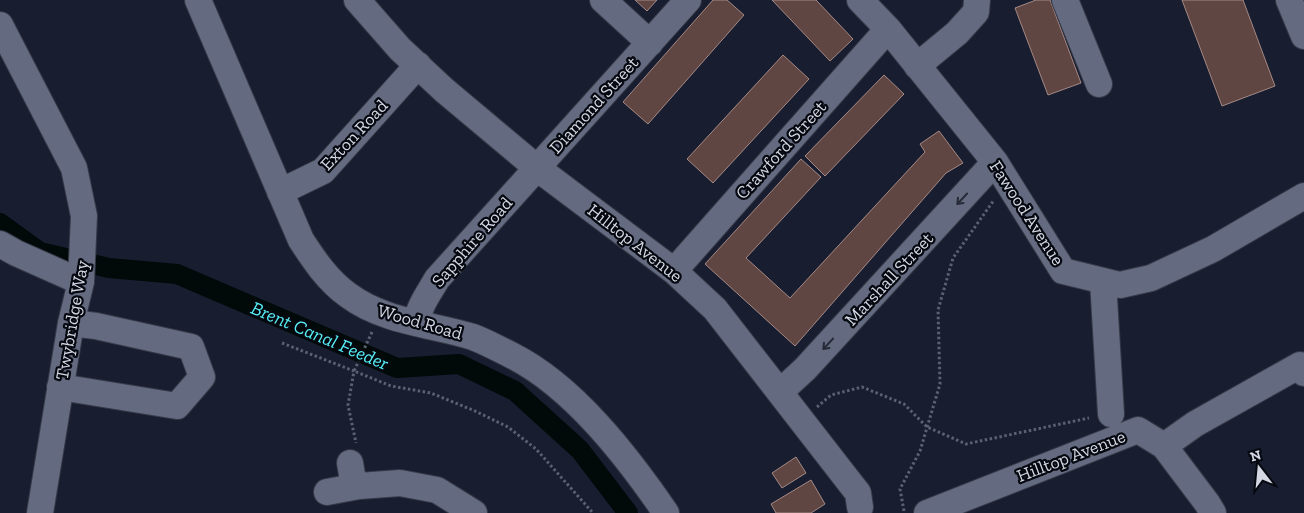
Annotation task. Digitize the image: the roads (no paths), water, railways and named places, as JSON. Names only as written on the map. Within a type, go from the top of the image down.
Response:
[{"type":"street","name":"Wood Road","points":[[198,0],[301,240],[321,270],[348,295],[374,310],[474,338],[513,356],[550,380],[593,420],[636,469],[666,513]]},
{"type":"street","name":"Hilltop Avenue","points":[[356,0],[400,49],[444,90],[537,168],[674,271],[715,309],[858,493],[864,511]]},
{"type":"street","name":"Diamond Street","points":[[603,0],[650,43]]},
{"type":"street","name":"Diamond Street","points":[[537,168],[688,0]]},
{"type":"street","name":"Fawood Avenue","points":[[860,0],[888,30],[1001,172],[1063,270],[1120,285],[1151,278],[1213,249],[1304,196]]},
{"type":"street","points":[[917,66],[957,34],[976,12],[977,0]]},
{"type":"street","points":[[1066,0],[1099,84]]},
{"type":"street","points":[[1289,0],[1304,36]]},
{"type":"street","name":"Twybridge Way","points":[[0,25],[74,168],[84,216],[82,268],[60,387],[40,513]]},
{"type":"street","name":"Crawford Street","points":[[674,271],[888,30]]},
{"type":"street","name":"Exton Road","points":[[280,192],[323,171],[418,65]]},
{"type":"street","name":"Sapphire Road","points":[[416,323],[424,300],[437,279],[537,168]]},
{"type":"street","name":"Marshall Street","points":[[780,392],[1001,172]]},
{"type":"street","points":[[0,244],[16,253],[82,268]]},
{"type":"street","points":[[1103,281],[1111,414]]},
{"type":"street","points":[[60,387],[177,406],[202,377],[191,347],[96,326],[71,323]]},
{"type":"street","points":[[1164,446],[1195,424],[1300,365],[1304,373]]},
{"type":"street","name":"Hilltop Avenue","points":[[927,513],[1138,430],[1164,446],[1213,513]]},
{"type":"street","points":[[327,492],[352,475],[438,490],[474,513]]},
{"type":"waterway","name":"Brent Canal Feeder","points":[[0,223],[40,252],[109,268],[177,274],[397,368],[459,364],[515,391],[580,450],[628,513]]}]
